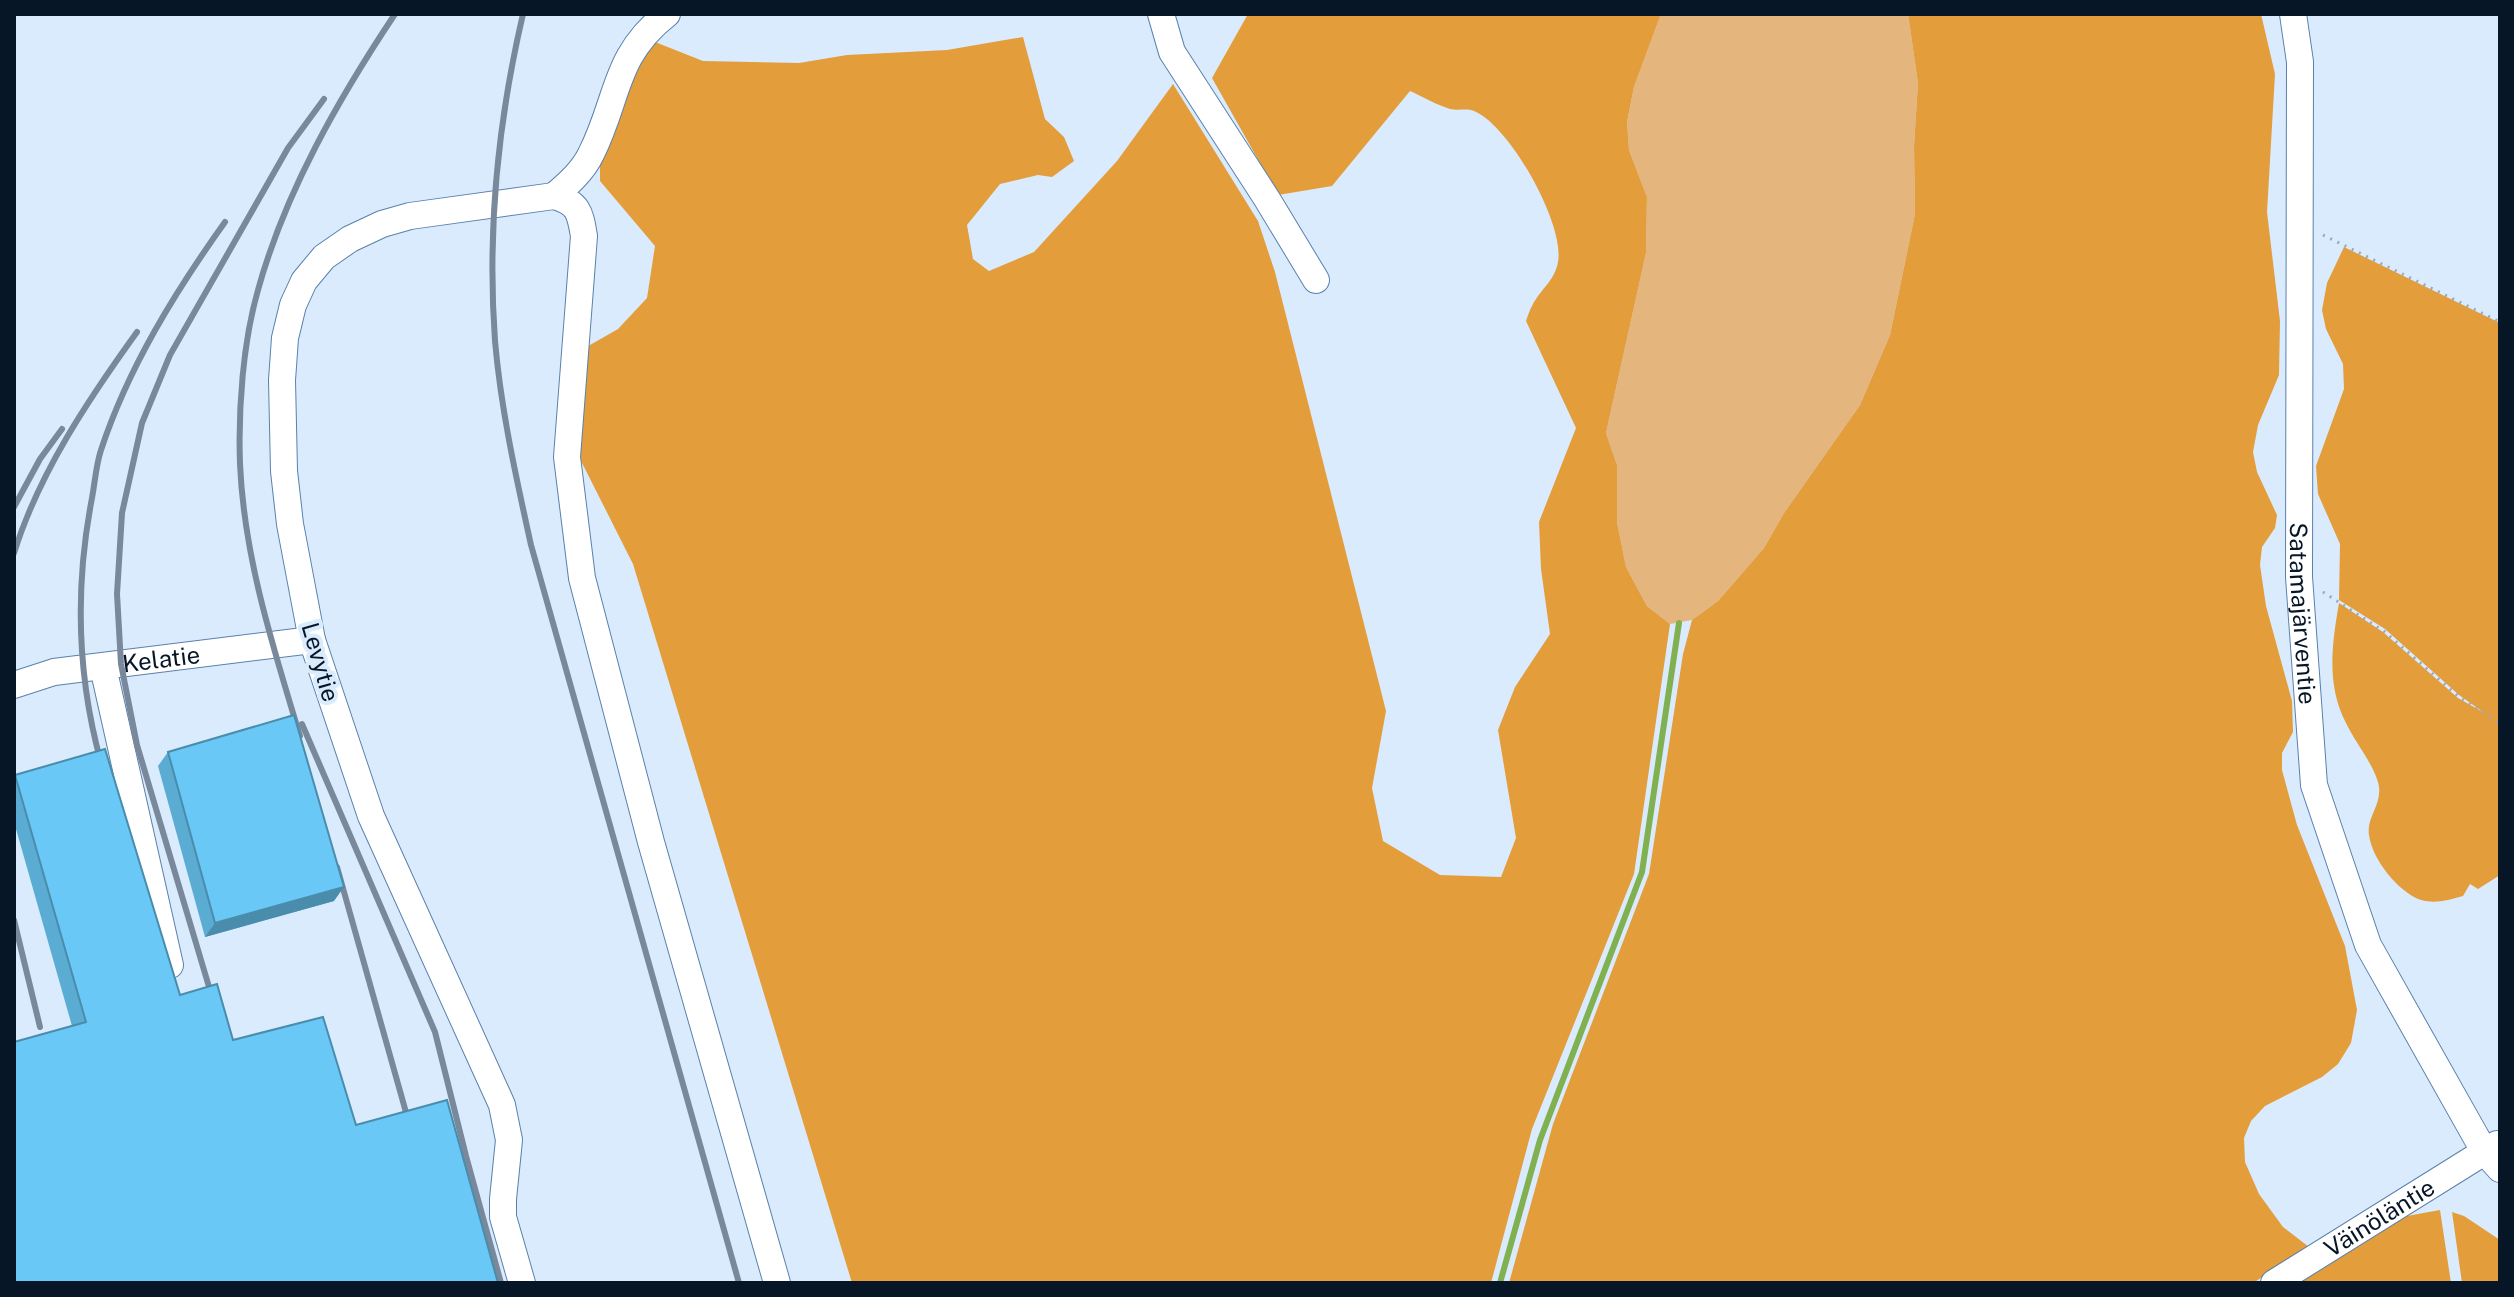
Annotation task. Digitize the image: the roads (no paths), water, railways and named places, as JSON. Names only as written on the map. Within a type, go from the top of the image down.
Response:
[{"type":"street","points":[[554,196],[574,178],[591,156],[625,62],[647,30],[667,14]]},
{"type":"street","points":[[1161,14],[1172,52],[1316,280]]},
{"type":"street","name":"Satamajärventie","points":[[2293,14],[2300,62],[2299,577],[2314,785],[2368,945],[2495,1154]]},
{"type":"street","points":[[554,196],[568,200],[580,212],[584,236],[567,457],[582,578],[651,842],[777,1283]]},
{"type":"street","name":"Levytie","points":[[522,1283],[503,1217],[509,1140],[502,1105],[371,816],[312,640],[290,524],[282,410],[285,338],[293,305],[304,281],[324,257],[350,239],[382,224],[410,216],[554,196]]},
{"type":"street","name":"Kelatie","points":[[14,685],[54,672],[312,640]]},
{"type":"street","points":[[103,667],[170,965]]},
{"type":"street","name":"Väinöläntie","points":[[2274,1283],[2495,1154]]},
{"type":"waterway","points":[[1500,1283],[1540,1140],[1642,872],[1679,623]]},
{"type":"railway","points":[[300,736],[261,602],[247,533],[240,464],[245,354],[269,253],[298,182],[334,112],[395,14]]},
{"type":"railway","points":[[523,14],[501,135],[492,259],[495,341],[505,418],[531,545],[739,1283]]},
{"type":"railway","points":[[215,1007],[137,745],[121,664],[117,594],[122,513],[142,423],[170,355],[288,148],[324,99]]},
{"type":"railway","points":[[104,773],[88,705],[81,636],[82,567],[98,462],[112,420],[139,360],[171,303],[225,222]]},
{"type":"railway","points":[[14,553],[37,494],[66,438],[137,332]]},
{"type":"railway","points":[[14,507],[40,459],[62,429]]},
{"type":"railway","points":[[302,724],[435,1032],[501,1283]]},
{"type":"railway","points":[[337,867],[409,1123]]},
{"type":"railway","points":[[14,920],[40,1027]]}]
